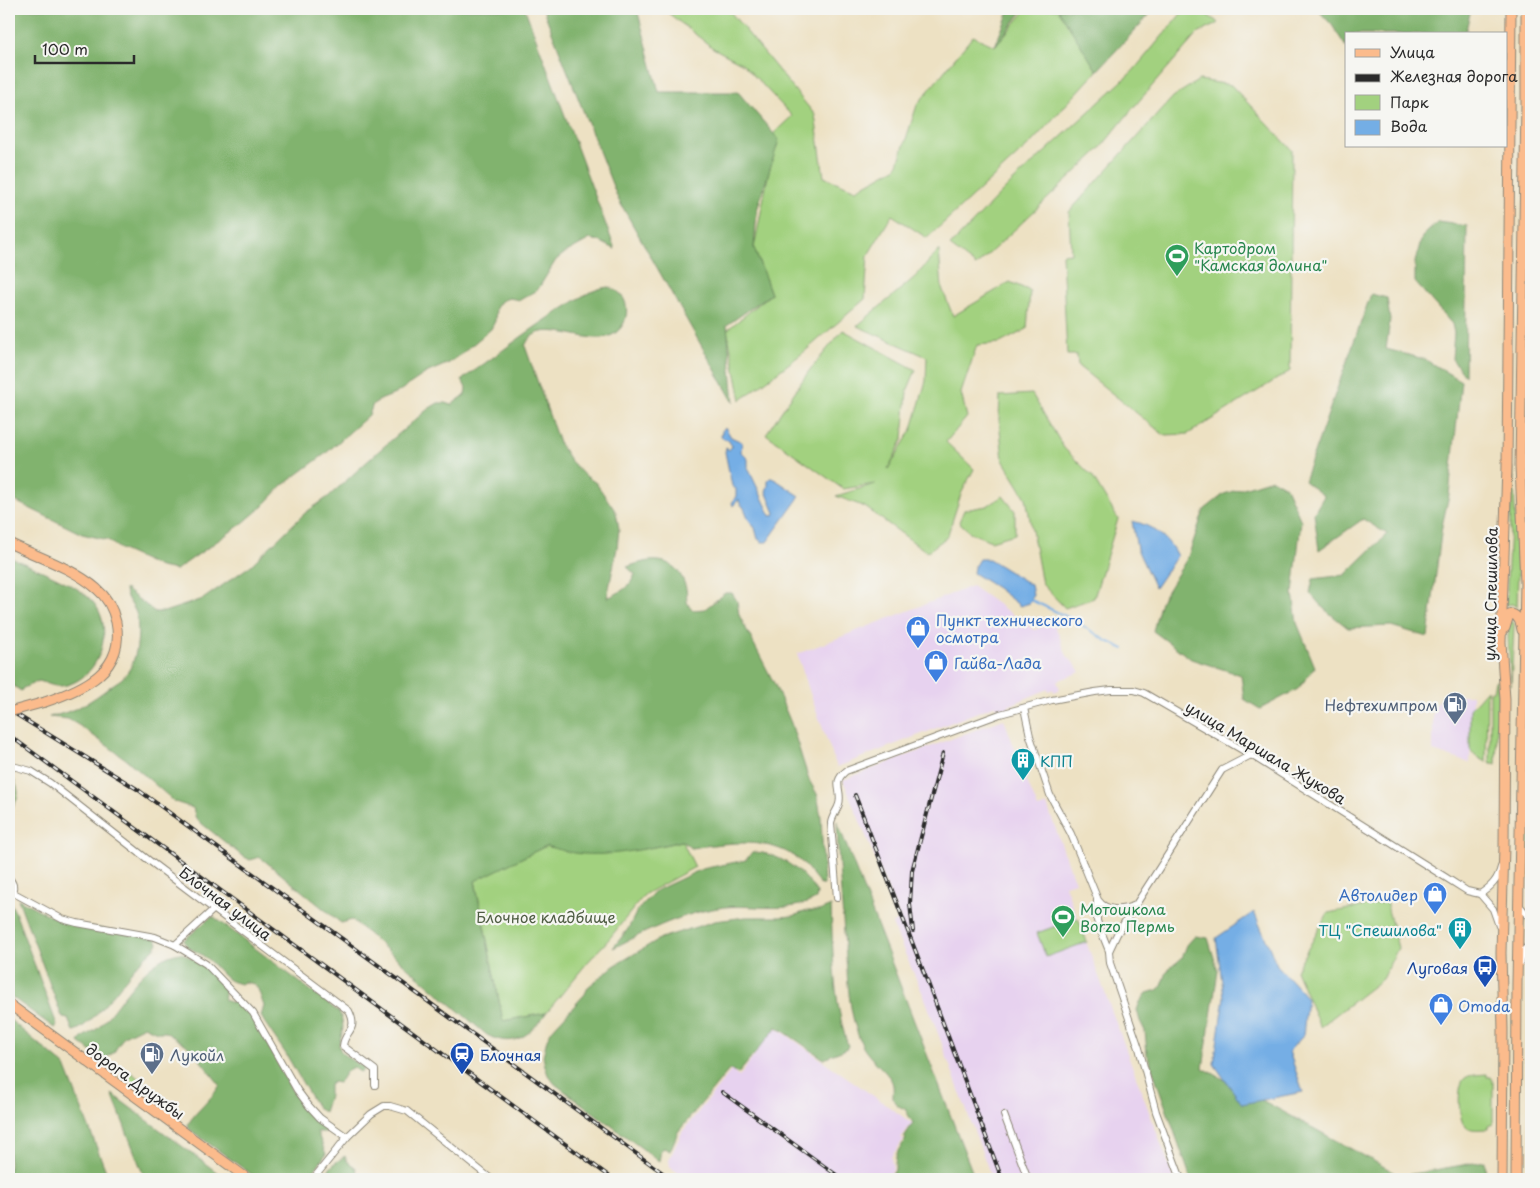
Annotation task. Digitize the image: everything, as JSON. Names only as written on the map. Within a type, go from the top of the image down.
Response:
[{"type":"main road","name":"улица Спешилова","points":[[1502,1179],[1503,1030],[1501,953],[1505,699],[1501,642],[1507,466],[1511,9]]},
{"type":"main road","points":[[1516,1179],[1517,983],[1525,583],[1520,465],[1526,9]]},
{"type":"main road","points":[[9,543],[68,570],[88,582],[108,601],[117,626],[117,644],[111,660],[94,680],[80,689],[45,702],[9,712]]},
{"type":"main road","points":[[1501,642],[1509,615],[1516,614],[1519,618],[1524,645]]},
{"type":"main road","name":"дорога Дружбы","points":[[9,1004],[248,1179]]},
{"type":"street","name":"улица Маршала Жукова","points":[[837,898],[831,823],[832,816],[839,803],[838,780],[846,771],[991,717],[1052,700],[1111,690],[1134,690],[1144,693],[1251,754],[1445,878],[1467,890],[1480,894]]},
{"type":"street","points":[[1024,708],[1030,736],[1050,795],[1071,834],[1096,896],[1102,905],[1112,909],[1124,909],[1136,905]]},
{"type":"street","points":[[1109,951],[1117,934],[1222,770],[1251,754]]},
{"type":"street","name":"Блочная улица","points":[[9,765],[31,770],[40,776],[349,1011],[352,1016],[352,1030],[345,1038],[343,1046],[376,1070],[375,1086]]},
{"type":"street","points":[[1501,953],[1497,919],[1493,909],[1480,894],[1489,889],[1496,881],[1504,846]]},
{"type":"street","points":[[9,878],[12,883],[12,892],[62,919],[145,934],[175,945],[206,964],[244,1002],[260,1023],[303,1099],[320,1118],[347,1137]]},
{"type":"street","points":[[1096,896],[1097,922],[1109,951],[1110,963],[1139,1048],[1152,1100],[1181,1179]]},
{"type":"street","points":[[1520,906],[1531,920]]},
{"type":"street","points":[[175,945],[214,909]]},
{"type":"street","points":[[1517,983],[1521,955],[1531,943]]},
{"type":"street","points":[[313,1179],[347,1137],[371,1114],[384,1106],[395,1106],[407,1111],[491,1179]]},
{"type":"street","points":[[1004,1115],[1028,1179]]},
{"type":"shaded area","points":[[972,586],[1034,630],[1054,623],[1067,656],[1080,672],[1057,681],[1060,689],[1054,692],[1053,689],[1049,691],[1048,689],[1008,706],[1009,708],[999,712],[996,705],[837,767],[797,654]]},
{"type":"shaded area","points":[[1445,695],[1472,695],[1470,763],[1433,751],[1433,708]]},
{"type":"shaded area","points":[[1004,719],[1024,774],[1027,774],[1028,778],[1026,779],[1038,808],[1047,805],[1075,882],[1065,885],[1174,1179],[992,1179],[926,1001],[892,924],[900,919],[843,780]]},
{"type":"shaded area","points":[[775,1027],[912,1123],[901,1138],[904,1139],[891,1157],[893,1170],[886,1179],[687,1179],[670,1167],[669,1160],[682,1132],[731,1071],[739,1077]]},
{"type":"green space","points":[[9,9],[525,9],[615,249],[590,239],[565,253],[556,260],[535,291],[520,300],[509,298],[501,301],[496,308],[495,321],[491,329],[459,356],[449,363],[426,373],[395,394],[373,404],[369,415],[325,454],[283,485],[243,523],[176,570],[160,567],[120,549],[108,540],[82,534],[9,498]]},
{"type":"green space","points":[[543,9],[637,9],[659,92],[738,92],[779,140],[757,210],[754,248],[771,294],[727,325],[734,403],[618,199]]},
{"type":"green space","points":[[663,9],[728,9],[815,115],[824,177],[856,190],[897,167],[917,105],[973,36],[995,46],[1027,9],[1062,9],[1097,71],[1031,143],[927,238],[892,215],[868,255],[865,299],[804,352],[741,400],[727,330],[771,294],[754,248],[768,176],[773,134],[792,116],[743,64],[713,48]]},
{"type":"green space","points":[[1010,9],[1024,9],[995,46]]},
{"type":"green space","points":[[1058,9],[1150,9],[1151,13],[1097,71]]},
{"type":"green space","points":[[1185,9],[1198,9],[1219,23],[1198,33],[1098,151],[976,266],[950,246],[1009,185],[1133,71]]},
{"type":"green space","points":[[1317,9],[1471,9],[1465,32],[1345,32],[1345,45],[1332,25]]},
{"type":"green space","name":"Картодром \"Камская долина\"","points":[[1199,80],[1231,85],[1292,150],[1290,371],[1188,434],[1164,435],[1078,366],[1077,355],[1067,355],[1062,254],[1071,253],[1069,212],[1173,97]]},
{"type":"green space","points":[[1438,222],[1467,226],[1465,376],[1452,359],[1454,333],[1452,324],[1415,282],[1415,262],[1422,237]]},
{"type":"green space","points":[[939,250],[942,288],[953,316],[1010,282],[1030,291],[1027,329],[1000,343],[977,345],[961,393],[967,417],[946,442],[974,469],[961,494],[947,537],[927,552],[865,507],[836,496],[875,484],[843,489],[766,434],[809,371],[843,330],[916,370],[907,391],[903,439],[888,469],[912,429],[926,381],[927,357],[857,326],[915,277]]},
{"type":"green space","points":[[608,287],[622,296],[626,304],[625,320],[615,333],[607,337],[597,338],[562,332],[540,332],[531,337],[525,346],[559,443],[570,460],[583,474],[596,483],[616,512],[619,529],[607,598],[620,592],[631,583],[635,574],[627,567],[653,561],[669,564],[681,575],[686,589],[687,601],[692,610],[705,609],[725,593],[732,593],[737,601],[739,615],[775,685],[791,723],[809,780],[817,794],[821,817],[824,885],[821,885],[798,859],[774,847],[760,844],[732,843],[691,848],[682,841],[611,854],[582,854],[546,846],[475,881],[503,1021],[546,1013],[534,1028],[521,1038],[506,1041],[487,1035],[352,920],[341,923],[260,857],[250,860],[241,855],[196,819],[193,808],[175,802],[127,760],[80,726],[68,719],[49,717],[89,702],[125,676],[130,668],[137,647],[138,624],[135,610],[125,593],[125,589],[155,612],[164,612],[203,599],[250,566],[305,513],[328,497],[428,409],[438,403],[451,405],[465,395],[466,388],[462,380],[467,376],[576,300],[591,292]]},
{"type":"green space","points":[[1371,294],[1387,298],[1390,320],[1386,349],[1424,359],[1461,381],[1449,495],[1442,526],[1428,637],[1391,626],[1348,628],[1323,608],[1310,593],[1313,579],[1345,575],[1387,534],[1363,519],[1319,550],[1314,513],[1324,496],[1304,481]]},
{"type":"green space","points":[[1032,394],[1064,448],[1092,476],[1118,519],[1094,598],[1065,608],[1042,584],[1026,498],[1003,460],[999,419],[1000,396]]},
{"type":"green space","points":[[1513,467],[1518,574],[1517,607],[1512,604],[1506,605]]},
{"type":"green space","points":[[1272,479],[1286,487],[1301,521],[1293,593],[1297,623],[1315,667],[1298,689],[1260,709],[1244,699],[1241,675],[1191,659],[1153,631],[1161,601],[1188,557],[1204,510],[1224,494]]},
{"type":"green space","points":[[1003,496],[1015,511],[1015,534],[991,541],[971,533],[959,522],[964,510],[987,506]]},
{"type":"green space","points":[[9,557],[54,576],[76,588],[93,602],[100,613],[103,626],[103,640],[100,653],[94,665],[85,675],[74,682],[58,686],[39,681],[23,688],[21,691],[9,683]]},
{"type":"green space","points":[[1511,621],[1514,623],[1514,626],[1511,685],[1508,637]]},
{"type":"green space","points":[[1495,681],[1497,681],[1498,693],[1496,765],[1490,763],[1490,691],[1493,691]]},
{"type":"green space","points":[[1487,690],[1486,762],[1473,754],[1470,749],[1470,709]]},
{"type":"green space","points":[[9,773],[17,788],[18,797],[9,811]]},
{"type":"green space","points":[[837,821],[975,1179],[889,1179],[895,1170],[897,1153],[913,1123],[905,1109],[895,1103],[890,1078],[863,1047],[854,1023],[848,984]]},
{"type":"green space","points":[[1526,826],[1530,826],[1531,880],[1526,876]]},
{"type":"green space","name":"Блочное кладбище","points":[[682,841],[695,867],[645,894],[546,1013],[503,1021],[475,880],[546,846],[581,852],[614,853]]},
{"type":"green space","points":[[752,852],[771,855],[798,870],[817,893],[816,899],[794,906],[771,908],[736,906],[710,909],[681,917],[653,928],[613,948],[628,929],[637,911],[655,891],[702,869],[746,860]]},
{"type":"green space","points":[[18,899],[60,921],[156,939],[158,943],[141,960],[89,1022],[73,1031],[68,1019],[63,1018],[61,1014]]},
{"type":"green space","points":[[9,900],[57,1025],[56,1028],[9,995]]},
{"type":"green space","points":[[1386,902],[1398,948],[1382,979],[1320,1027],[1296,970],[1328,913]]},
{"type":"green space","points":[[831,906],[835,976],[839,1011],[848,1046],[846,1049],[824,1059],[776,1026],[738,1074],[729,1070],[678,1132],[670,1151],[664,1148],[661,1150],[659,1161],[555,1084],[548,1075],[543,1056],[547,1039],[552,1030],[585,994],[588,987],[614,966],[661,938],[715,921],[746,917],[793,916],[807,911],[819,911]]},
{"type":"green space","points":[[211,917],[214,917],[339,1012],[343,1030],[339,1047],[342,1053],[364,1067],[360,1072],[353,1067],[347,1071],[338,1083],[333,1082],[329,1085],[329,1096],[324,1112],[316,1106],[286,1054],[261,1016],[264,1006],[258,989],[254,984],[244,982],[241,984],[229,980],[206,958],[185,943],[184,940]]},
{"type":"green space","name":"Мотошкола Borzo Пермь","points":[[1078,918],[1087,942],[1046,957],[1037,933]]},
{"type":"green space","points":[[1195,936],[1208,938],[1218,971],[1203,1068],[1401,1176],[1485,1161],[1486,1179],[1191,1179],[1147,1054],[1145,1031],[1137,1010],[1147,993],[1157,990],[1162,986],[1167,972],[1182,958],[1187,945]]},
{"type":"green space","points":[[181,953],[199,963],[216,978],[224,990],[225,1000],[239,1002],[248,1013],[263,1036],[297,1098],[309,1114],[327,1132],[317,1132],[326,1154],[308,1179],[258,1179],[189,1129],[188,1124],[220,1085],[193,1051],[165,1032],[157,1032],[144,1026],[124,1036],[114,1052],[105,1059],[100,1058],[79,1042],[83,1037],[100,1026],[146,971],[168,956]]},
{"type":"green space","points":[[9,1019],[65,1066],[109,1179],[9,1179]]},
{"type":"green space","points":[[127,1071],[170,1102],[171,1106],[166,1108],[125,1078]]},
{"type":"green space","points":[[1487,1074],[1487,1077],[1491,1077],[1493,1081],[1493,1124],[1488,1126],[1488,1129],[1470,1129],[1465,1126],[1461,1117],[1460,1088],[1464,1079],[1469,1076]]},
{"type":"green space","points":[[112,1094],[226,1179],[145,1179]]},
{"type":"green space","points":[[345,1156],[347,1161],[356,1168],[358,1177],[367,1177],[368,1179],[320,1179],[335,1163]]},
{"type":"water","points":[[725,427],[731,437],[742,442],[741,452],[748,459],[748,468],[771,516],[775,513],[766,491],[770,478],[773,478],[800,496],[767,542],[762,542],[758,539],[755,528],[739,499],[733,506],[732,503],[736,496],[736,489],[732,486],[725,452],[726,448],[729,450],[732,446],[728,440],[721,437]]},
{"type":"water","points":[[1132,521],[1146,525],[1159,533],[1169,543],[1177,556],[1155,588],[1137,549]]},
{"type":"water","points":[[979,559],[989,559],[1031,585],[1033,595],[1030,603],[1020,606],[997,588],[973,573]]},
{"type":"water","points":[[1254,912],[1277,965],[1307,998],[1303,1036],[1289,1051],[1303,1092],[1242,1104],[1214,1064],[1224,997],[1216,938]]},
{"type":"waterway","points":[[1031,600],[1074,620],[1107,641],[1124,649]]},
{"type":"railway","points":[[9,710],[137,789],[671,1179]]},
{"type":"railway","points":[[9,735],[613,1179]]},
{"type":"railway","points":[[913,931],[910,904],[912,871],[943,753]]},
{"type":"railway","points":[[855,795],[1002,1179]]},
{"type":"railway","points":[[722,1092],[842,1179]]},
{"type":"place","name":"Картодром \"Камская долина\"","points":[[1177,277]]},
{"type":"place","name":"Пункт технического осмотра","points":[[918,649]]},
{"type":"place","name":"Гайва-Лада","points":[[936,683]]},
{"type":"place","name":"Нефтехимпром","points":[[1455,725]]},
{"type":"place","name":"КПП","points":[[1023,781]]},
{"type":"place","name":"Автолидер","points":[[1435,915]]},
{"type":"place","name":"Мотошкола Borzo Пермь","points":[[1063,938]]},
{"type":"place","name":"ТЦ \"Спешилова\"","points":[[1460,950]]},
{"type":"place","name":"Луговая","points":[[1485,988]]},
{"type":"place","name":"Omoda","points":[[1441,1026]]},
{"type":"place","name":"Лукойл","points":[[152,1075]]},
{"type":"place","name":"Блочная","points":[[462,1075]]}]
